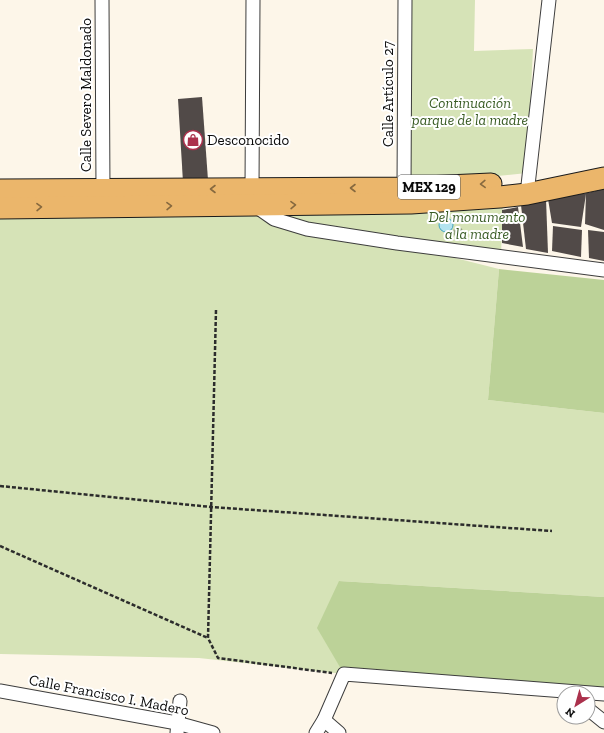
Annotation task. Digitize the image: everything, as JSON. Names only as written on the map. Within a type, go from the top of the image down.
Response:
[{"type":"main road","name":"MEX 129","points":[[0,190],[103,190],[411,204],[500,198],[528,187],[604,164]]},
{"type":"main road","name":"MEX 129","points":[[0,208],[502,184],[528,187],[604,178]]},
{"type":"street","name":"Calle Severo Maldonado","points":[[102,0],[103,190]]},
{"type":"street","points":[[253,0],[253,197],[274,219],[307,229],[397,243],[604,270]]},
{"type":"street","name":"Calle Artículo 27","points":[[404,188],[405,0]]},
{"type":"street","points":[[528,187],[549,0]]},
{"type":"street","points":[[316,733],[324,720],[344,674],[556,691]]},
{"type":"street","name":"Calle Francisco I. Madero","points":[[0,691],[177,728],[212,733]]},
{"type":"street","points":[[177,728],[180,701]]},
{"type":"street","points":[[596,716],[604,722]]},
{"type":"street","points":[[324,720],[339,733]]},
{"type":"path","points":[[216,310],[208,638],[218,658],[344,674]]},
{"type":"path","points":[[0,486],[212,507],[552,531]]},
{"type":"path","points":[[0,546],[208,638]]},
{"type":"green space","name":"Continuación parque de la madre","points":[[410,0],[475,0],[474,51],[533,49],[527,173],[409,185]]},
{"type":"green space","name":"Del monumento a la madre","points":[[503,198],[501,256],[340,229],[499,269],[488,400],[604,413],[604,597],[339,581],[344,674],[199,658],[0,654],[0,210],[249,206],[286,215]]},
{"type":"green space","points":[[499,269],[604,280],[604,413],[488,400]]},
{"type":"green space","points":[[339,581],[604,597],[604,688],[596,688],[596,685],[556,685],[344,674],[317,628]]},
{"type":"water","points":[[443,218],[449,218],[453,222],[453,228],[449,232],[443,232],[439,228],[439,222]]},
{"type":"building","name":"Desconocido","points":[[202,97],[208,180],[183,182],[178,99]]},
{"type":"building","points":[[604,189],[604,230],[585,224],[586,194],[581,227],[552,223],[548,199]]},
{"type":"building","points":[[546,199],[548,253],[526,249],[521,205]]},
{"type":"building","points":[[518,207],[523,247],[502,243],[502,210]]},
{"type":"building","points":[[553,226],[582,230],[581,257],[552,251]]},
{"type":"building","points":[[588,230],[604,232],[604,261],[589,258]]},
{"type":"place","name":"Desconocido","points":[[193,140]]}]
